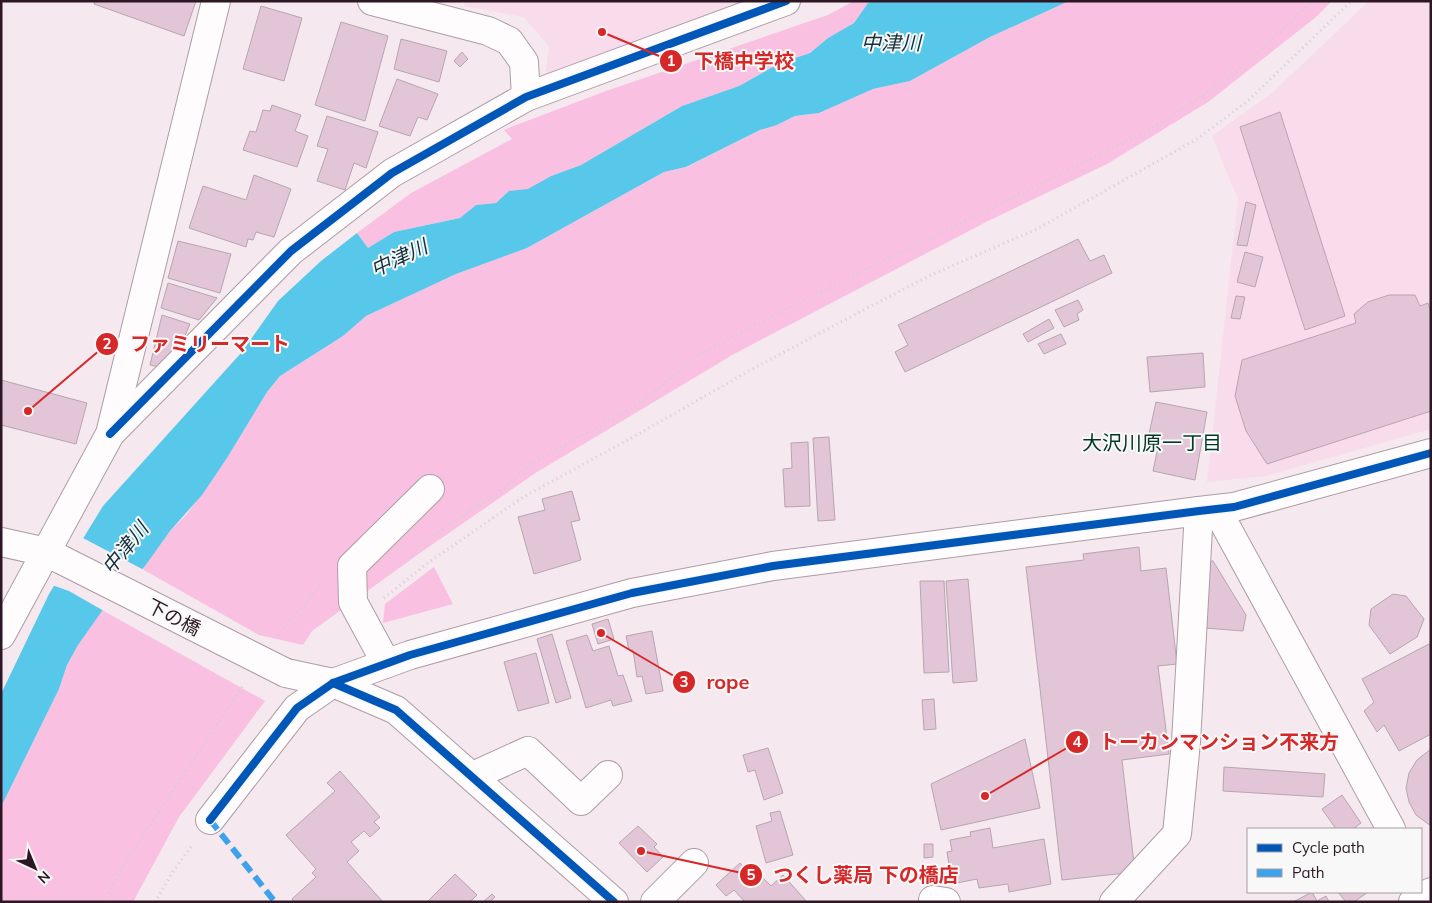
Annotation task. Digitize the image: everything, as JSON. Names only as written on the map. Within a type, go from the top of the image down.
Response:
[{"type":"street","points":[[1,635],[54,556],[110,434],[216,1]]},
{"type":"street","points":[[372,1],[488,31],[509,41],[524,62],[526,97]]},
{"type":"street","points":[[110,434],[291,251],[392,173],[526,97],[786,1]]},
{"type":"street","points":[[210,820],[297,708],[333,683],[410,655],[632,593],[773,566],[1208,510],[1282,494],[1431,453]]},
{"type":"street","points":[[386,663],[353,602],[352,566],[430,490]]},
{"type":"street","points":[[1208,510],[1390,828]]},
{"type":"street","points":[[1114,902],[1177,834],[1208,510]]},
{"type":"street","name":"下の橋","points":[[1,542],[54,556],[286,673],[333,683],[396,710],[614,902]]},
{"type":"street","points":[[473,776],[528,751],[581,801],[608,776]]},
{"type":"street","points":[[654,902],[694,863]]},
{"type":"street","points":[[933,902],[933,900],[946,902]]},
{"type":"path","points":[[415,549],[501,491],[520,471],[641,403],[698,355],[816,294],[1145,132],[1190,104],[1257,54],[1312,1]]},
{"type":"path","points":[[370,634],[378,602],[429,562],[524,496],[635,436],[756,367],[931,275],[1037,229],[1196,139],[1250,99],[1351,1]]},
{"type":"path","points":[[276,639],[338,564],[352,566]]},
{"type":"path","points":[[104,902],[126,861],[248,678]]},
{"type":"path","points":[[156,902],[174,870],[210,820]]},
{"type":"shaded area","points":[[465,1],[750,1],[545,77],[549,46],[523,17],[464,6]]},
{"type":"shaded area","points":[[854,1],[866,1],[868,3],[854,23],[828,38],[810,53],[780,63],[739,86],[682,106],[581,165],[551,176],[528,190],[509,191],[496,203],[476,205],[460,218],[394,232],[368,248],[357,233],[411,193],[512,139],[504,130],[606,91],[828,15]]},
{"type":"shaded area","points":[[1069,1],[1332,1],[1316,17],[1208,102],[1107,164],[988,221],[734,354],[537,472],[312,631],[303,645],[259,635],[142,569],[170,531],[187,514],[227,458],[267,392],[280,376],[343,336],[366,316],[456,274],[527,248],[664,172],[687,167],[760,130],[777,125],[795,116],[819,113],[873,89],[910,81],[990,37]]},
{"type":"shaded area","points":[[1369,1],[1431,1],[1431,429],[1266,476],[1207,482],[1238,199],[1212,136],[1272,93]]},
{"type":"shaded area","points":[[434,567],[453,604],[383,623],[385,604]]},
{"type":"shaded area","points":[[102,610],[265,701],[179,817],[133,902],[1,902],[1,807],[59,689],[67,665]]},
{"type":"water","name":"中津川","points":[[872,1],[1069,1],[990,37],[910,81],[873,89],[819,113],[795,116],[777,125],[760,130],[686,167],[664,172],[527,248],[456,274],[366,316],[343,336],[280,376],[267,392],[202,495],[170,531],[145,566],[102,611],[78,645],[67,665],[59,689],[1,807],[1,694],[49,594],[103,506],[241,353],[278,301],[321,261],[357,233],[368,248],[394,232],[460,218],[476,205],[496,203],[509,191],[528,189],[551,176],[581,165],[682,106],[739,86],[780,63],[810,53],[828,38],[854,23],[868,3]]},
{"type":"pier","points":[[81,537],[144,570],[104,611],[69,591],[52,585]]},
{"type":"building","points":[[95,1],[196,1],[184,36],[94,4]]},
{"type":"building","points":[[261,6],[302,18],[284,81],[243,69]]},
{"type":"building","points":[[341,22],[388,36],[365,121],[315,105]]},
{"type":"building","points":[[401,39],[447,51],[439,82],[394,69]]},
{"type":"building","points":[[462,52],[468,59],[460,67],[454,61]]},
{"type":"building","points":[[397,79],[438,94],[427,120],[418,117],[410,136],[379,126]]},
{"type":"building","points":[[272,105],[301,115],[295,131],[308,136],[297,167],[243,150],[250,131],[256,132],[263,110],[270,111]]},
{"type":"building","points":[[1280,112],[1345,316],[1305,330],[1240,127]]},
{"type":"building","points":[[327,116],[378,132],[366,168],[354,163],[345,190],[317,181],[328,149],[317,146]]},
{"type":"building","points":[[254,175],[291,189],[274,237],[256,232],[253,240],[248,239],[246,247],[189,228],[203,186],[246,200]]},
{"type":"building","points":[[1246,202],[1256,205],[1247,246],[1237,245]]},
{"type":"building","points":[[1078,239],[1090,261],[1104,255],[1112,273],[905,372],[895,352],[908,345],[898,325]]},
{"type":"building","points":[[178,241],[231,254],[220,293],[168,278]]},
{"type":"building","points":[[1245,252],[1263,257],[1255,287],[1237,282]]},
{"type":"building","points":[[168,283],[217,298],[199,320],[161,308]]},
{"type":"building","points":[[1389,295],[1415,295],[1420,306],[1428,303],[1431,311],[1431,411],[1267,464],[1246,431],[1235,396],[1242,360],[1356,323],[1354,314],[1368,302]]},
{"type":"building","points":[[1236,296],[1245,297],[1240,319],[1231,318]]},
{"type":"building","points":[[1078,300],[1083,310],[1077,314],[1079,320],[1064,327],[1055,310]]},
{"type":"building","points":[[162,315],[190,324],[184,338],[159,367],[150,365]]},
{"type":"building","points":[[1049,319],[1054,328],[1028,342],[1023,334]]},
{"type":"building","points":[[1061,334],[1066,344],[1044,354],[1038,344]]},
{"type":"building","points":[[1203,353],[1205,387],[1150,392],[1147,357]]},
{"type":"building","points":[[1,380],[87,403],[76,444],[1,425]]},
{"type":"building","points":[[1156,402],[1207,412],[1195,480],[1153,471],[1158,447],[1147,443]]},
{"type":"building","points":[[829,437],[835,520],[818,521],[813,438]]},
{"type":"building","points":[[808,442],[810,506],[785,507],[783,469],[792,468],[791,443]]},
{"type":"building","points":[[572,491],[580,520],[571,522],[581,560],[534,574],[518,517],[545,510],[542,499]]},
{"type":"building","points":[[1139,547],[1141,571],[1166,568],[1177,664],[1158,666],[1169,754],[1122,760],[1135,872],[1062,880],[1026,567],[1084,560],[1083,554]]},
{"type":"building","points":[[1209,561],[1213,561],[1246,615],[1243,631],[1205,628]]},
{"type":"building","points":[[968,579],[977,681],[953,683],[946,581]]},
{"type":"building","points":[[920,581],[944,581],[949,672],[924,673]]},
{"type":"building","points":[[1393,594],[1406,596],[1424,619],[1417,637],[1390,654],[1369,625],[1371,609]]},
{"type":"building","points":[[608,619],[614,639],[598,644],[592,624]]},
{"type":"building","points":[[652,631],[663,691],[646,694],[642,676],[637,677],[633,650],[629,650],[626,636]]},
{"type":"building","points":[[552,634],[571,698],[556,703],[537,639]]},
{"type":"building","points":[[587,635],[593,651],[609,646],[618,676],[623,675],[632,701],[613,706],[611,700],[586,708],[566,641]]},
{"type":"building","points":[[1429,644],[1431,647],[1431,734],[1399,751],[1384,725],[1377,732],[1364,711],[1374,702],[1362,679]]},
{"type":"building","points":[[536,653],[549,703],[518,711],[504,662]]},
{"type":"building","points":[[934,699],[936,729],[924,730],[922,700]]},
{"type":"building","points":[[1025,739],[1040,808],[941,830],[931,784]]},
{"type":"building","points":[[768,748],[783,793],[764,800],[755,770],[748,772],[743,755]]},
{"type":"building","points":[[1431,749],[1431,826],[1416,815],[1409,802],[1406,788],[1409,773],[1417,760]]},
{"type":"building","points":[[1224,767],[1325,774],[1323,797],[1223,791]]},
{"type":"building","points":[[340,771],[380,817],[374,822],[380,828],[370,837],[364,831],[351,842],[359,851],[347,862],[383,902],[294,902],[292,899],[316,877],[312,873],[316,869],[286,835],[335,791],[327,783]]},
{"type":"building","points":[[1342,795],[1361,823],[1354,828],[1335,828],[1322,809]]},
{"type":"building","points":[[780,811],[793,855],[766,863],[756,826],[772,821],[770,813]]},
{"type":"building","points":[[638,826],[657,844],[654,847],[663,857],[647,872],[619,843]]},
{"type":"building","points":[[990,828],[993,848],[1044,839],[1051,884],[1009,892],[1008,884],[979,888],[977,879],[952,884],[947,852],[952,851],[950,840],[971,836],[970,832]]},
{"type":"building","points":[[924,844],[933,844],[933,857],[924,858]]},
{"type":"building","points":[[740,863],[757,881],[762,877],[771,886],[783,875],[807,902],[745,902],[734,890],[726,896],[716,885]]},
{"type":"building","points":[[927,873],[938,873],[938,883],[926,883]]},
{"type":"building","points":[[455,874],[477,895],[470,902],[427,902]]},
{"type":"building","points":[[1313,893],[1317,901],[1326,896],[1329,902],[1293,902]]},
{"type":"building","points":[[1339,893],[1367,893],[1354,902],[1346,902]]},
{"type":"building","points":[[492,894],[495,897],[490,902],[483,902]]},
{"type":"marked path","points":[[210,820],[275,902]]},
{"type":"cycle path","points":[[110,434],[291,251],[392,173],[526,97],[786,1]]},
{"type":"cycle path","points":[[210,820],[297,708],[333,683],[410,655],[632,593],[773,566],[1234,507],[1431,453]]},
{"type":"cycle path","points":[[333,683],[396,710],[614,902]]},
{"type":"place","name":"下橋中学校","points":[[602,32]]},
{"type":"place","name":"ファミリーマート","points":[[28,411]]},
{"type":"place","name":"rope","points":[[601,633]]},
{"type":"place","name":"トーカンマンション不来方","points":[[985,796]]},
{"type":"place","name":"つくし薬局 下の橋店","points":[[641,851]]},
{"type":"district","name":"大沢川原一丁目","points":[[1152,443]]}]
